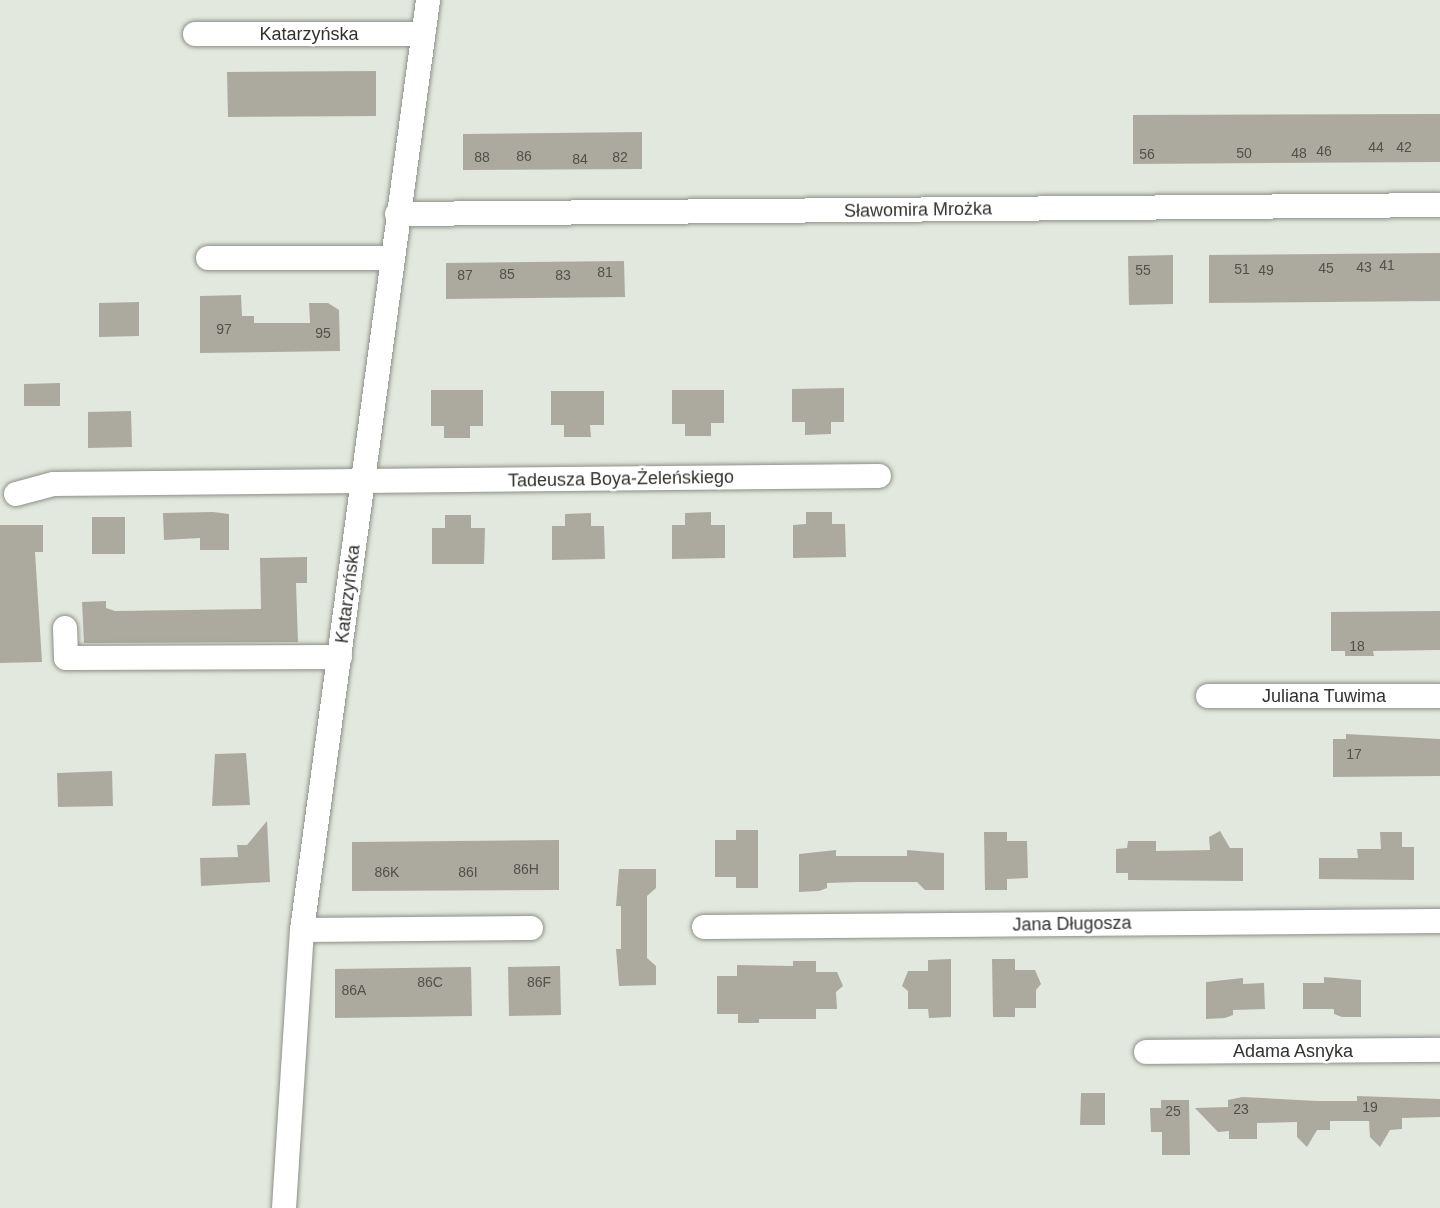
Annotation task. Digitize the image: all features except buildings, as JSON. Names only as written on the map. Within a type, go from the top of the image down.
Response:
[{"type":"street","name":"Katarzyńska","points":[[284,1208],[302,930],[428,0]]},
{"type":"street","name":"Katarzyńska","points":[[195,34],[424,34]]},
{"type":"street","name":"Sławomira Mrożka","points":[[397,214],[1440,205]]},
{"type":"street","points":[[208,258],[391,258]]},
{"type":"street","name":"Tadeusza Boya-Żeleńskiego","points":[[16,494],[54,484],[879,476]]},
{"type":"street","points":[[65,628],[66,658],[340,657]]},
{"type":"street","name":"Juliana Tuwima","points":[[1208,696],[1440,696]]},
{"type":"street","name":"Jana Długosza","points":[[704,928],[1440,920]]},
{"type":"street","points":[[302,930],[531,928]]},
{"type":"street","name":"Adama Asnyka","points":[[1146,1052],[1440,1050]]}]
